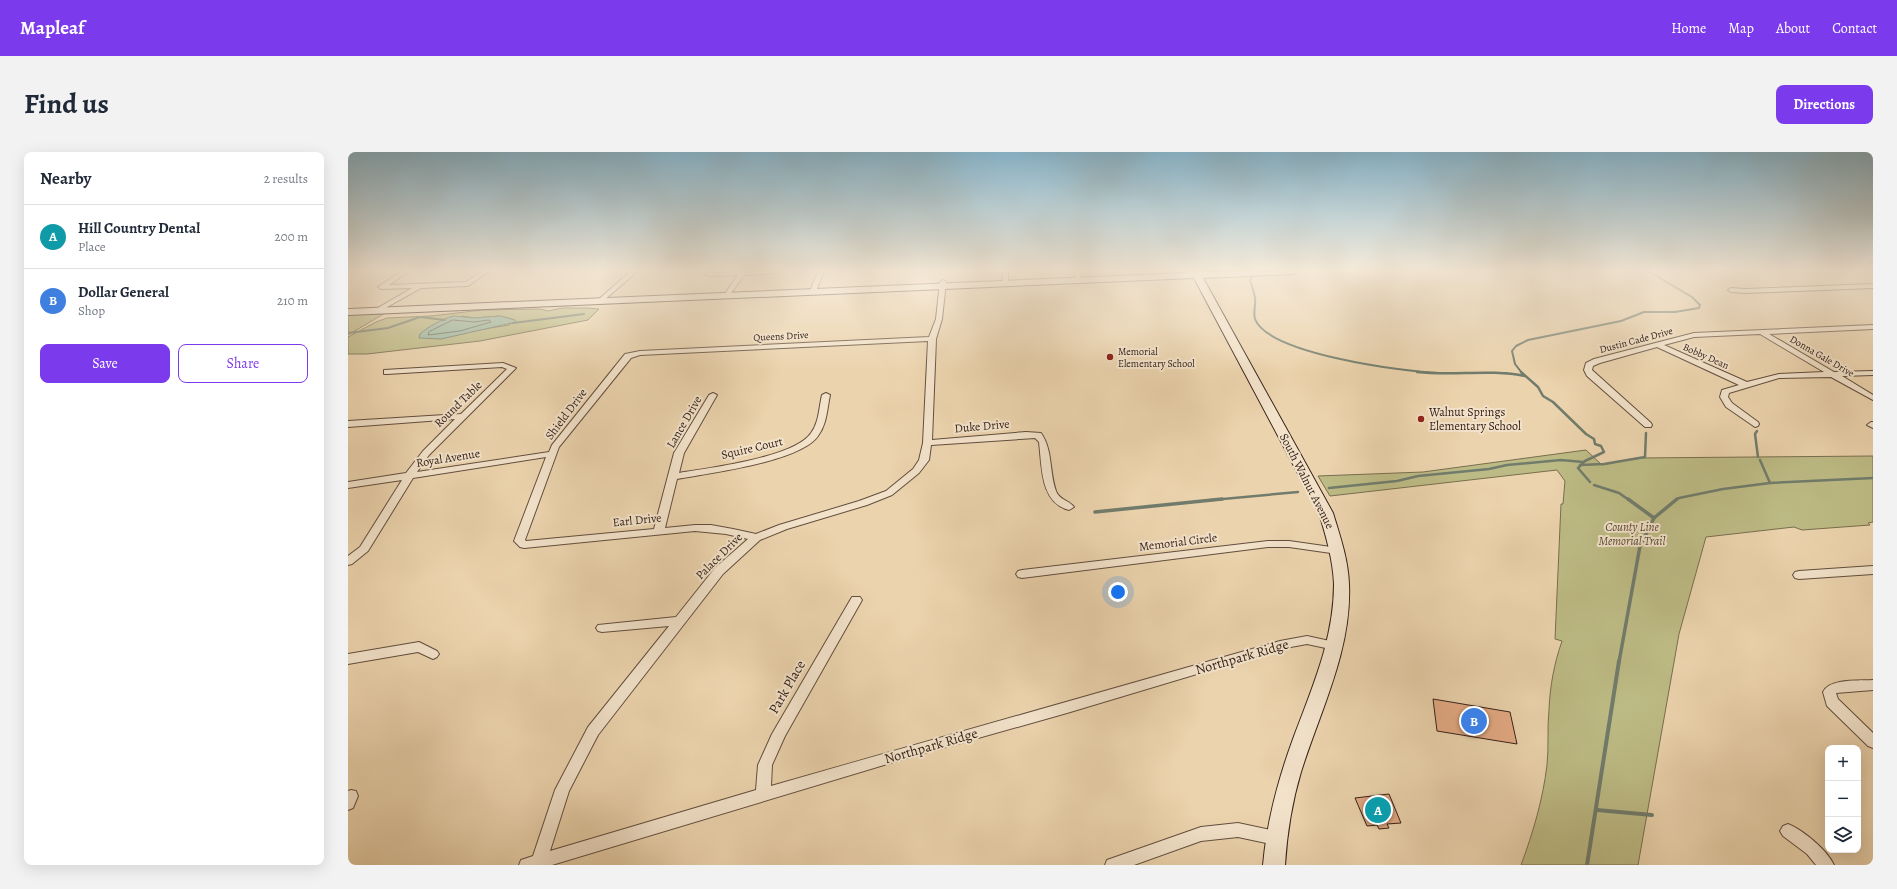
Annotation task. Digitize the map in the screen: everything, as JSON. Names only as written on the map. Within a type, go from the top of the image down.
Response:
[{"type":"main road","points":[[348,308],[464,304]]},
{"type":"main road","name":"South Walnut Avenue","points":[[1213,304],[1326,513],[1338,551],[1342,586],[1336,646],[1291,772],[1276,838],[1274,865]]},
{"type":"main road","points":[[348,312],[381,308]]},
{"type":"street","points":[[381,308],[387,304]]},
{"type":"street","name":"Palace Drive","points":[[535,864],[562,790],[593,731],[720,571],[756,538],[794,523],[863,503],[889,492],[916,471],[924,460],[927,443],[932,339],[939,319],[940,304]]},
{"type":"street","name":"Dustin Cade Drive","points":[[1648,425],[1594,378],[1590,374],[1587,367],[1597,361],[1694,335],[1873,327]]},
{"type":"street","name":"Donna Gale Drive","points":[[1761,332],[1873,398]]},
{"type":"street","name":"Queens Drive","points":[[632,354],[932,339]]},
{"type":"street","name":"Bobby Dean","points":[[1658,345],[1746,385]]},
{"type":"street","name":"Shield Drive","points":[[520,544],[519,539],[551,454],[565,433],[621,363],[626,357],[632,354]]},
{"type":"street","name":"Round Table","points":[[349,560],[364,549],[426,453],[511,370],[510,366],[387,372]]},
{"type":"street","points":[[1754,424],[1729,405],[1724,397],[1728,390],[1779,376],[1873,373]]},
{"type":"street","name":"Squire Court","points":[[672,477],[771,457],[802,446],[808,442],[817,429],[826,395]]},
{"type":"street","name":"Lance Drive","points":[[659,531],[681,447],[713,396]]},
{"type":"street","points":[[348,424],[463,416]]},
{"type":"street","name":"Duke Drive","points":[[927,443],[1038,435],[1043,442],[1050,491],[1058,501],[1069,508]]},
{"type":"street","name":"Royal Avenue","points":[[348,485],[551,454]]},
{"type":"street","name":"Earl Drive","points":[[520,544],[534,544],[659,531],[716,528],[732,530],[756,538]]},
{"type":"street","name":"Memorial Circle","points":[[1022,574],[1268,544],[1289,544],[1338,551]]},
{"type":"street","points":[[1799,575],[1873,570]]},
{"type":"street","name":"Park Place","points":[[763,795],[764,765],[779,734],[856,600]]},
{"type":"street","points":[[602,628],[679,621]]},
{"type":"street","name":"Northpark Ridge","points":[[535,864],[763,795],[1067,708],[1280,644],[1307,640],[1336,646]]},
{"type":"street","points":[[348,659],[419,647],[433,654]]},
{"type":"street","points":[[1873,684],[1840,687],[1829,692],[1832,702],[1873,742]]},
{"type":"street","points":[[1113,865],[1208,833],[1238,830],[1276,838]]},
{"type":"street","points":[[1788,831],[1812,848],[1826,865]]},
{"type":"green space","points":[[562,308],[599,309],[588,320],[480,341],[367,354],[348,354],[348,337],[376,322],[387,318],[431,316],[482,310],[540,309],[548,311]],"holes":[[[462,316],[474,318],[500,316],[515,320],[509,325],[478,330]]]},
{"type":"green space","points":[[385,313],[348,335],[348,315]]},
{"type":"green space","name":"County Line Memorial Trail","points":[[1586,450],[1602,465],[1637,458],[1873,456],[1873,522],[1868,523],[1870,525],[1802,530],[1794,527],[1706,537],[1679,634],[1638,865],[1521,865],[1543,790],[1548,758],[1550,692],[1562,641],[1555,639],[1561,504],[1563,504],[1565,481],[1557,470],[1330,496],[1318,476],[1423,472]]},
{"type":"water","points":[[453,316],[474,318],[500,316],[515,320],[516,322],[441,339],[419,338],[420,334],[427,328]]},
{"type":"building","points":[[1433,699],[1510,712],[1517,744],[1437,731]]},
{"type":"building","points":[[1389,794],[1401,823],[1387,824],[1389,828],[1379,829],[1377,825],[1367,826],[1355,798]]},
{"type":"waterway","points":[[1255,304],[1255,319],[1265,331],[1284,342],[1339,359],[1369,365],[1439,373]]},
{"type":"waterway","points":[[1522,373],[1515,364],[1512,351],[1516,346],[1528,340],[1621,321],[1644,312],[1675,312],[1699,308],[1699,304]]},
{"type":"waterway","points":[[513,323],[584,314]]},
{"type":"waterway","points":[[348,333],[388,328],[420,317],[445,320]]},
{"type":"waterway","points":[[1417,372],[1439,373]]},
{"type":"waterway","points":[[1439,373],[1498,373]]},
{"type":"waterway","points":[[1498,373],[1507,373]]},
{"type":"waterway","points":[[1498,373],[1525,376]]},
{"type":"waterway","points":[[1522,373],[1538,387],[1543,396],[1553,402],[1586,434],[1594,439],[1595,444],[1601,446],[1604,452],[1585,461],[1581,465]]},
{"type":"waterway","points":[[1757,431],[1755,434],[1758,457]]},
{"type":"waterway","points":[[1581,465],[1604,464],[1645,457],[1646,433]]},
{"type":"waterway","points":[[1329,488],[1397,481],[1418,476],[1489,469],[1507,465],[1561,460],[1583,462]]},
{"type":"waterway","points":[[1760,460],[1770,483]]},
{"type":"waterway","points":[[1581,465],[1578,468],[1590,482]]},
{"type":"waterway","points":[[1770,483],[1873,478]]},
{"type":"waterway","points":[[1676,500],[1679,498],[1723,489],[1770,483]]},
{"type":"waterway","points":[[1594,485],[1619,493],[1629,500]]},
{"type":"waterway","points":[[1215,500],[1298,492]]},
{"type":"waterway","points":[[1215,500],[1222,499]]},
{"type":"waterway","points":[[1628,499],[1654,518]]},
{"type":"waterway","points":[[1654,518],[1677,499]]},
{"type":"waterway","points":[[1095,512],[1215,500]]},
{"type":"waterway","points":[[1619,662],[1640,546],[1654,518]]},
{"type":"waterway","points":[[1587,865],[1619,661]]},
{"type":"waterway","points":[[1597,810],[1652,815]]},
{"type":"place","name":"Memorial Elementary School","points":[[1110,357]]},
{"type":"place","name":"Walnut Springs Elementary School","points":[[1421,419]]},
{"type":"place","name":"Dollar General","points":[[1474,721]]},
{"type":"place","name":"Hill Country Dental","points":[[1378,810]]}]
